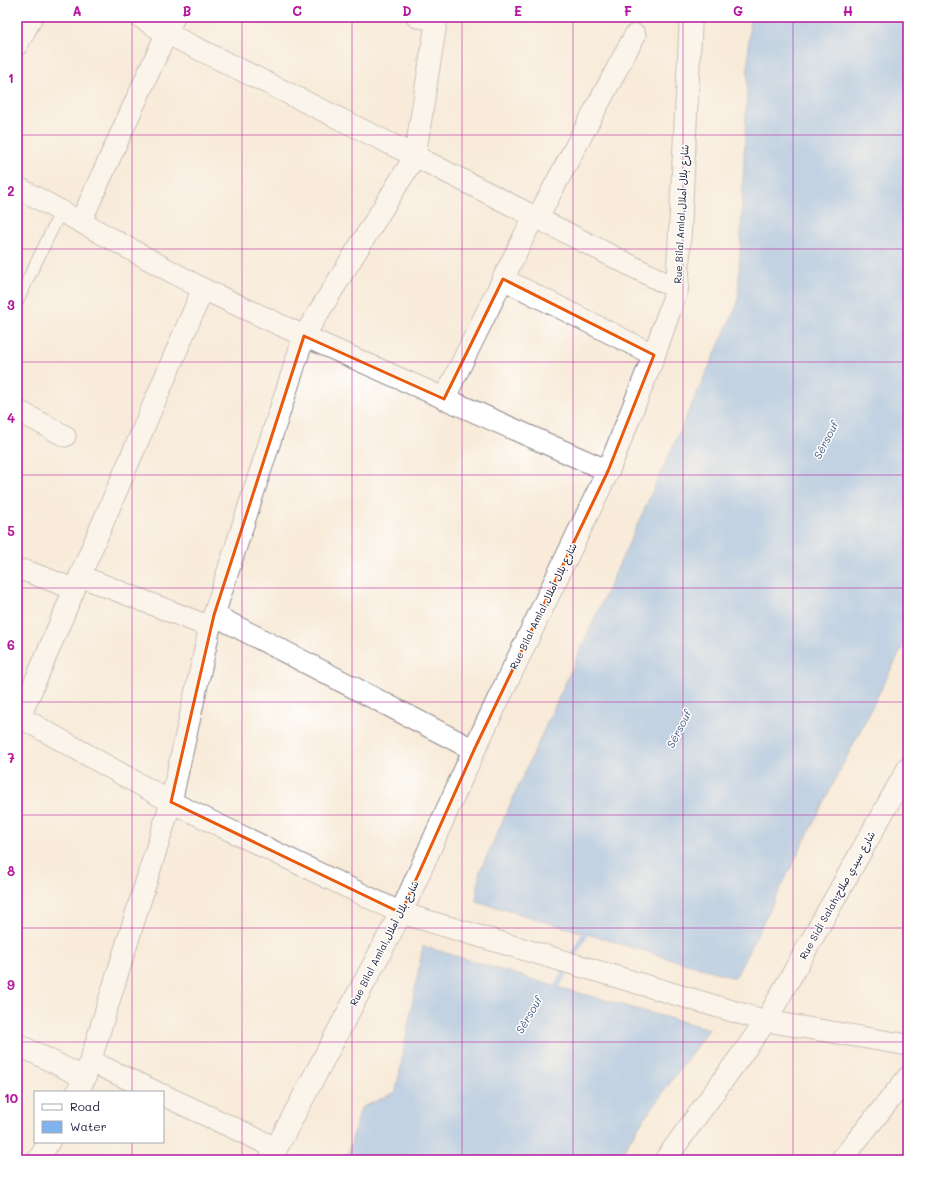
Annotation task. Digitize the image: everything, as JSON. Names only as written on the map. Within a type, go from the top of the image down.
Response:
[{"type":"main road","name":"Rue Bilal Amlal,شارع بلال أملال","points":[[273,1154],[401,913],[474,750],[608,471],[654,355],[678,289],[691,17]]},
{"type":"street","points":[[17,44],[32,17]]},
{"type":"street","points":[[140,17],[170,25],[415,156],[678,289]]},
{"type":"street","points":[[84,1077],[171,802],[212,621],[304,336],[415,156],[430,18]]},
{"type":"street","points":[[81,221],[170,25]]},
{"type":"street","points":[[444,399],[503,278],[635,35]]},
{"type":"street","points":[[17,187],[204,289],[304,336],[608,471]]},
{"type":"street","points":[[503,278],[654,355]]},
{"type":"street","points":[[204,289],[18,718],[171,802],[401,913],[766,1021],[908,1045]]},
{"type":"street","points":[[17,410],[66,436]]},
{"type":"street","points":[[17,570],[77,583],[212,621],[474,750]]},
{"type":"street","name":"Rue Sidi Salah;شارع سيدي صلاح","points":[[665,1160],[766,1021],[906,776]]},
{"type":"street","points":[[17,1044],[84,1077],[151,1091]]},
{"type":"street","points":[[841,1160],[908,1077]]},
{"type":"street","points":[[164,1096],[273,1154]]},
{"type":"street","points":[[38,1160],[48,1143]]},
{"type":"lane","points":[[17,302],[61,210]]},
{"type":"highlighted area","points":[[503,279],[654,355],[608,471],[474,750],[401,913],[171,802],[214,615],[304,336],[444,399]]},
{"type":"water","points":[[750,17],[908,17],[908,636],[735,978],[476,901],[480,871],[738,303]]},
{"type":"water","points":[[423,946],[557,987],[709,1029],[639,1126],[617,1160],[346,1160],[361,1108],[396,1092]]},
{"type":"waterway","name":"Sêrsouf","points":[[553,994],[589,926]]}]
